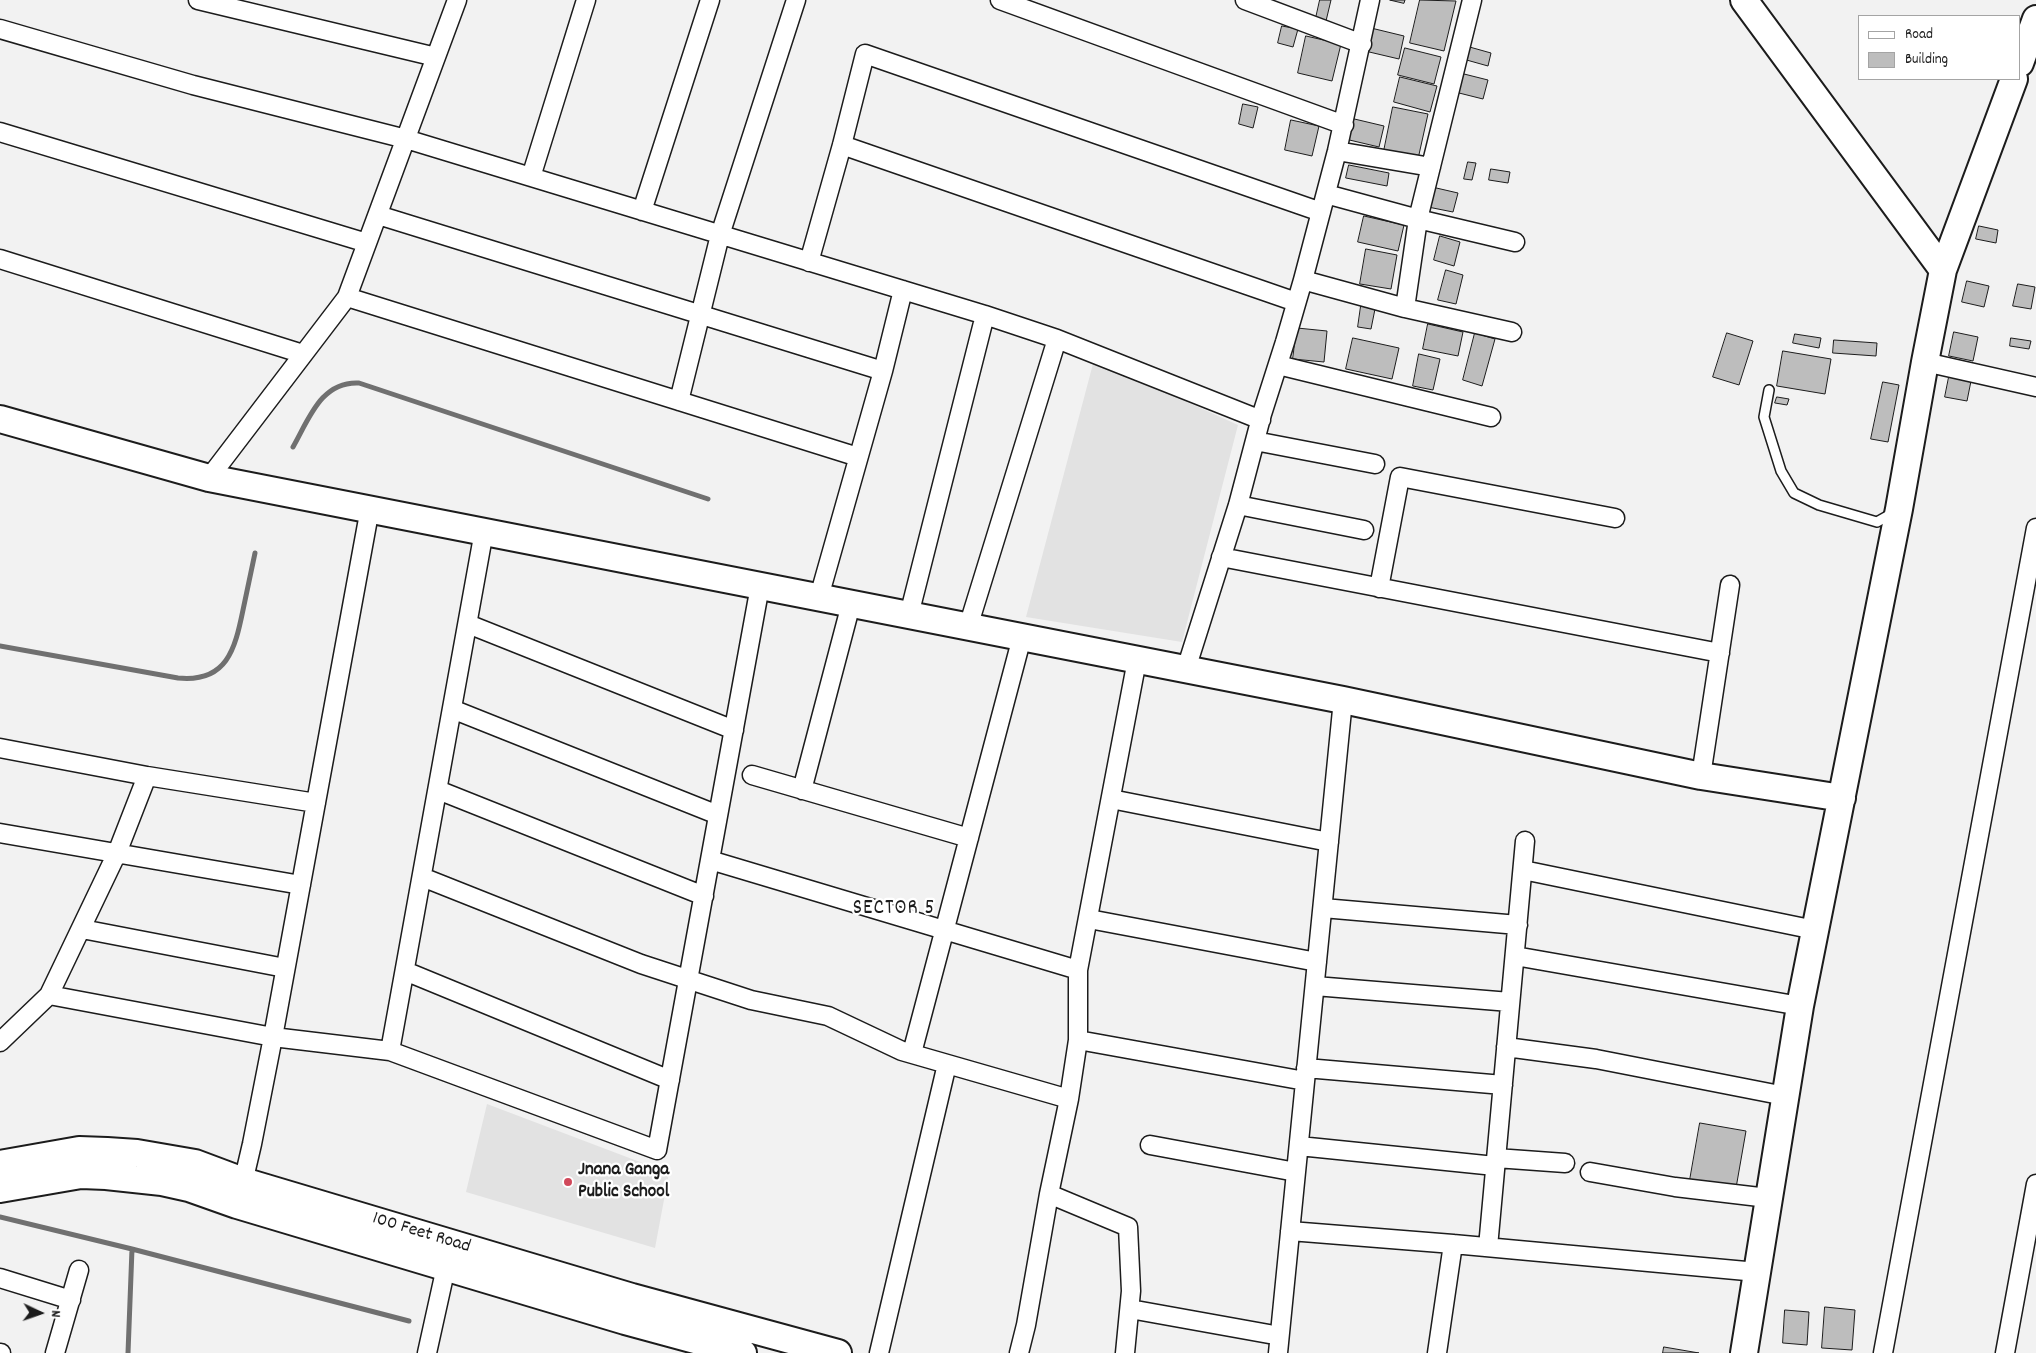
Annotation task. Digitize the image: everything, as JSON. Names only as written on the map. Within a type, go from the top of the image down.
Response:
[{"type":"street","points":[[198,0],[436,57]]},
{"type":"street","points":[[209,478],[347,298],[457,0]]},
{"type":"street","points":[[531,177],[586,0]]},
{"type":"street","points":[[642,211],[710,0]]},
{"type":"street","points":[[679,401],[720,235],[796,0]]},
{"type":"street","points":[[1000,0],[1344,125]]},
{"type":"street","points":[[1244,0],[1362,44]]},
{"type":"street","points":[[1186,670],[1238,505],[1303,280],[1344,125],[1370,0]]},
{"type":"street","points":[[1405,308],[1418,219],[1472,0]]},
{"type":"street","points":[[1744,0],[1943,270]]},
{"type":"street","points":[[2021,60],[2036,19]]},
{"type":"street","points":[[0,29],[193,85],[406,139],[984,315],[1057,339],[1261,420]]},
{"type":"street","points":[[809,262],[865,54],[1321,212]]},
{"type":"street","points":[[1744,1353],[1800,1006],[1899,510],[1943,270],[2014,80]]},
{"type":"street","points":[[0,132],[367,243]]},
{"type":"street","points":[[842,145],[1296,302]]},
{"type":"street","points":[[1337,152],[1431,167]]},
{"type":"street","points":[[1326,194],[1418,219],[1515,242]]},
{"type":"street","points":[[378,215],[883,371]]},
{"type":"street","points":[[0,259],[303,354]]},
{"type":"street","points":[[1303,280],[1405,308],[1512,332]]},
{"type":"street","points":[[819,598],[883,371],[903,290]]},
{"type":"street","points":[[347,298],[858,457]]},
{"type":"street","points":[[908,615],[984,315]]},
{"type":"street","points":[[968,627],[1057,339]]},
{"type":"street","points":[[1925,362],[2036,387]]},
{"type":"street","points":[[1278,365],[1492,417]]},
{"type":"street","points":[[0,419],[209,478],[1343,700],[1701,776],[1842,798]]},
{"type":"street","points":[[1255,441],[1375,464]]},
{"type":"street","points":[[1379,588],[1400,477],[1615,518]]},
{"type":"street","points":[[1238,505],[1364,530]]},
{"type":"street","points":[[240,1193],[252,1144],[273,1037],[370,508]]},
{"type":"street","points":[[1883,1353],[2036,528]]},
{"type":"street","points":[[390,1050],[484,531]]},
{"type":"street","points":[[1221,557],[1720,653]]},
{"type":"street","points":[[1701,776],[1730,585]]},
{"type":"street","points":[[49,995],[273,1037],[390,1050],[657,1150],[760,586]]},
{"type":"street","points":[[802,790],[851,604]]},
{"type":"street","points":[[468,624],[734,730]]},
{"type":"street","points":[[912,1053],[1022,637]]},
{"type":"street","points":[[1019,1353],[1026,1325],[1049,1194],[1070,1099],[1078,1040],[1078,970],[1137,660]]},
{"type":"street","points":[[1278,1353],[1343,700]]},
{"type":"street","points":[[452,709],[718,815]]},
{"type":"street","points":[[0,748],[147,776],[316,803]]},
{"type":"street","points":[[752,775],[969,838]]},
{"type":"street","points":[[0,1042],[49,995],[117,853],[147,776]]},
{"type":"street","points":[[438,790],[704,896]]},
{"type":"street","points":[[1111,800],[1329,842]]},
{"type":"street","points":[[0,833],[301,885]]},
{"type":"street","points":[[1488,1247],[1525,841]]},
{"type":"street","points":[[710,860],[1078,970]]},
{"type":"street","points":[[1523,870],[1815,930]]},
{"type":"street","points":[[422,877],[641,964],[751,1000],[828,1016],[902,1051],[1070,1099]]},
{"type":"street","points":[[1323,908],[1518,925]]},
{"type":"street","points":[[1089,919],[1317,962]]},
{"type":"street","points":[[82,929],[286,968]]},
{"type":"street","points":[[1515,956],[1800,1006]]},
{"type":"street","points":[[405,971],[670,1080]]},
{"type":"street","points":[[1315,986],[1510,1002]]},
{"type":"street","points":[[1078,1040],[1306,1075],[1503,1085]]},
{"type":"street","points":[[1506,1047],[1596,1059],[1785,1096]]},
{"type":"street","points":[[879,1353],[947,1064]]},
{"type":"street","points":[[1150,1145],[1296,1172]]},
{"type":"street","points":[[1299,1146],[1496,1162],[1565,1163]]},
{"type":"street","name":"100 Feet Road","points":[[0,1164],[79,1150],[107,1150],[157,1156],[195,1163],[240,1193]]},
{"type":"street","points":[[1590,1172],[1675,1186],[1768,1198]]},
{"type":"street","name":"100 Feet Road","points":[[0,1189],[80,1175],[153,1180],[189,1188],[240,1193],[449,1255],[632,1297],[838,1353]]},
{"type":"street","points":[[2005,1353],[2036,1184]]},
{"type":"street","points":[[1049,1194],[1128,1227],[1131,1291],[1125,1353]]},
{"type":"street","points":[[1290,1231],[1757,1272]]},
{"type":"street","points":[[1437,1353],[1453,1244]]},
{"type":"street","points":[[427,1353],[449,1255]]},
{"type":"street","name":"100 Feet Road","points":[[449,1255],[625,1321],[743,1353]]},
{"type":"street","points":[[55,1353],[80,1270]]},
{"type":"street","points":[[0,1278],[71,1300]]},
{"type":"street","points":[[1130,1309],[1269,1334]]},
{"type":"lane","points":[[1769,390],[1764,417],[1781,471],[1794,493],[1819,505],[1877,522],[1899,510]]},
{"type":"shaded area","points":[[1094,360],[1238,425],[1182,642],[1026,617]]},
{"type":"shaded area","name":"Jnana Ganga Public School","points":[[487,1104],[669,1173],[655,1248],[466,1192]]},
{"type":"building","points":[[1320,0],[1331,0],[1326,21],[1316,18]]},
{"type":"building","points":[[1390,0],[1405,0],[1404,3]]},
{"type":"building","points":[[1420,0],[1456,1],[1444,51],[1410,43]]},
{"type":"building","points":[[1282,26],[1298,29],[1293,47],[1278,43]]},
{"type":"building","points":[[1371,28],[1404,36],[1399,59],[1365,51]]},
{"type":"building","points":[[1306,36],[1341,44],[1332,81],[1298,73]]},
{"type":"building","points":[[1466,46],[1491,53],[1488,66],[1463,59]]},
{"type":"building","points":[[1405,48],[1441,57],[1434,84],[1398,75]]},
{"type":"building","points":[[1460,73],[1488,80],[1483,99],[1455,92]]},
{"type":"building","points":[[1400,77],[1437,86],[1430,112],[1394,102]]},
{"type":"building","points":[[1243,104],[1258,107],[1253,128],[1239,124]]},
{"type":"building","points":[[1393,107],[1428,114],[1418,159],[1384,151]]},
{"type":"building","points":[[1346,117],[1384,126],[1379,147],[1341,138]]},
{"type":"building","points":[[1291,120],[1319,126],[1312,156],[1285,150]]},
{"type":"building","points":[[1468,162],[1476,163],[1472,180],[1464,179]]},
{"type":"building","points":[[1349,165],[1389,173],[1387,186],[1346,178]]},
{"type":"building","points":[[1491,169],[1510,172],[1508,183],[1489,180]]},
{"type":"building","points":[[1432,187],[1458,193],[1453,212],[1428,207]]},
{"type":"building","points":[[1364,216],[1404,225],[1398,251],[1358,242]]},
{"type":"building","points":[[1979,226],[1998,230],[1996,243],[1976,239]]},
{"type":"building","points":[[1440,236],[1460,242],[1454,266],[1434,260]]},
{"type":"building","points":[[1366,249],[1397,255],[1391,289],[1360,284]]},
{"type":"building","points":[[1446,270],[1463,275],[1456,304],[1438,300]]},
{"type":"building","points":[[1967,281],[1989,286],[1984,307],[1962,302]]},
{"type":"building","points":[[2018,284],[2035,287],[2031,309],[2013,306]]},
{"type":"building","points":[[1361,306],[1375,309],[1371,329],[1358,327]]},
{"type":"building","points":[[1428,324],[1463,332],[1458,356],[1423,349]]},
{"type":"building","points":[[1297,328],[1327,331],[1324,362],[1293,359]]},
{"type":"building","points":[[1954,332],[1978,337],[1973,361],[1949,356]]},
{"type":"building","points":[[1475,333],[1495,339],[1482,386],[1463,380]]},
{"type":"building","points":[[1727,333],[1753,341],[1739,385],[1713,377]]},
{"type":"building","points":[[1795,334],[1821,338],[1819,348],[1793,343]]},
{"type":"building","points":[[1353,338],[1399,348],[1392,379],[1346,369]]},
{"type":"building","points":[[2011,338],[2031,341],[2029,349],[2010,346]]},
{"type":"building","points":[[1834,340],[1877,343],[1876,356],[1833,353]]},
{"type":"building","points":[[1783,351],[1831,359],[1825,394],[1777,386]]},
{"type":"building","points":[[1419,354],[1440,359],[1433,390],[1413,386]]},
{"type":"building","points":[[1949,377],[1971,381],[1967,401],[1945,397]]},
{"type":"building","points":[[1883,382],[1899,385],[1888,442],[1871,439]]},
{"type":"building","points":[[1777,397],[1789,399],[1787,405],[1775,403]]},
{"type":"building","points":[[1700,1123],[1746,1131],[1736,1188],[1690,1180]]},
{"type":"building","points":[[1825,1307],[1855,1310],[1852,1350],[1822,1348]]},
{"type":"building","points":[[1785,1310],[1809,1312],[1807,1345],[1783,1343]]},
{"type":"building","points":[[1664,1347],[1699,1353],[1663,1353]]},
{"type":"waterway","points":[[293,447],[311,414],[326,395],[335,388],[346,384],[359,383],[708,499]]},
{"type":"waterway","points":[[0,646],[178,678],[195,678],[208,675],[218,669],[232,650],[240,624],[255,553]]},
{"type":"waterway","points":[[0,1217],[132,1249],[409,1321]]},
{"type":"waterway","points":[[128,1353],[132,1249]]},
{"type":"place","name":"Jnana Ganga Public School","points":[[568,1182]]},
{"type":"district","name":"SECTOR 5","points":[[894,910]]}]
